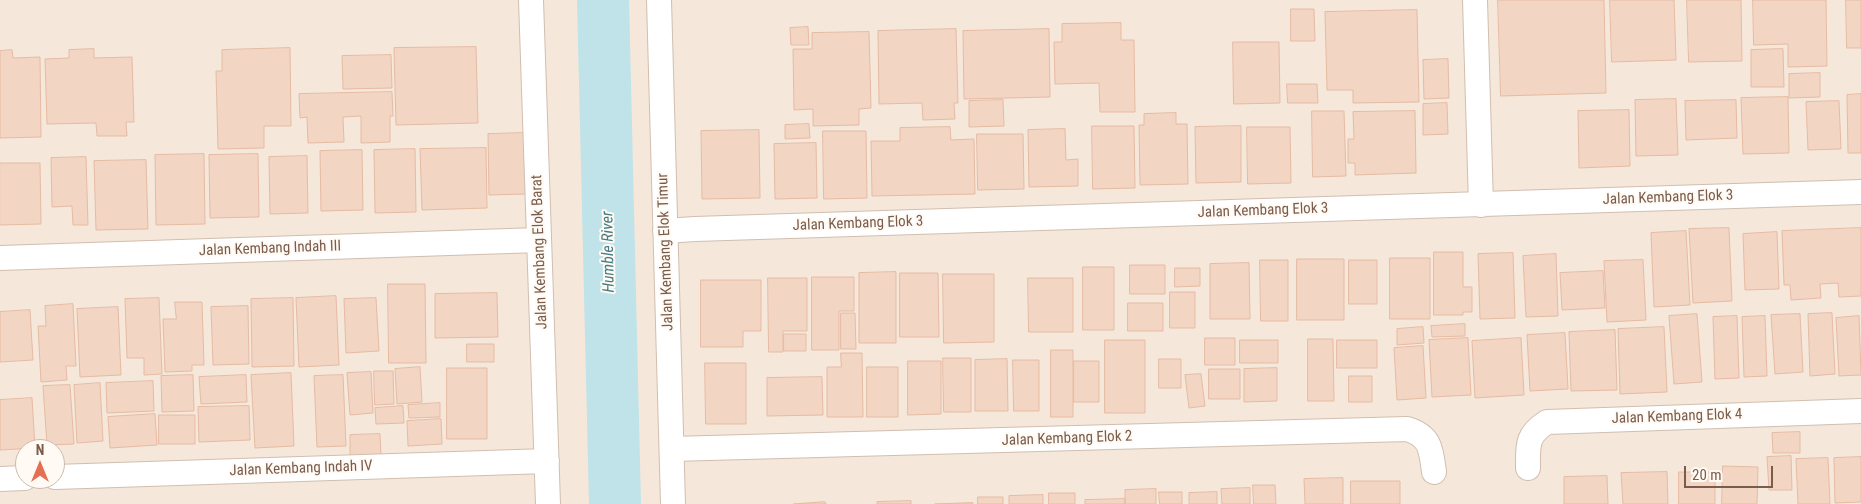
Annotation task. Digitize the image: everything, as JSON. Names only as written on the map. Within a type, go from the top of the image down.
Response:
[{"type":"street","name":"Jalan Kembang Elok Barat","points":[[532,0],[548,504]]},
{"type":"street","name":"Jalan Kembang Elok Timur","points":[[659,0],[673,504]]},
{"type":"street","points":[[1475,0],[1481,205]]},
{"type":"street","name":"Jalan Kembang Elok 3","points":[[666,232],[695,229],[1861,192]]},
{"type":"street","name":"Jalan Kembang Indah III","points":[[0,258],[539,240]]},
{"type":"street","name":"Jalan Kembang Elok 4","points":[[1528,468],[1528,444],[1538,427],[1547,422],[1861,411]]},
{"type":"street","name":"Jalan Kembang Elok 2","points":[[672,449],[1407,429],[1422,436],[1428,442],[1434,472]]},
{"type":"street","name":"Jalan Kembang Indah IV","points":[[65,477],[547,461]]},
{"type":"street","points":[[0,479],[15,478]]},
{"type":"shaded area","points":[[0,0],[1861,0],[1861,504],[0,504]]},
{"type":"building","points":[[1498,0],[1604,0],[1606,93],[1501,96]]},
{"type":"building","points":[[1610,0],[1674,0],[1676,60],[1612,62]]},
{"type":"building","points":[[1687,0],[1741,0],[1742,61],[1689,62]]},
{"type":"building","points":[[1753,0],[1826,0],[1827,66],[1788,67],[1788,44],[1754,45]]},
{"type":"building","points":[[1846,0],[1861,0],[1861,48],[1847,48]]},
{"type":"building","points":[[1291,9],[1314,9],[1315,41],[1291,41]]},
{"type":"building","points":[[1417,10],[1419,102],[1353,103],[1353,90],[1327,90],[1325,12]]},
{"type":"building","points":[[1121,23],[1121,40],[1134,40],[1135,112],[1100,112],[1099,83],[1055,84],[1054,42],[1062,42],[1062,24]]},
{"type":"building","points":[[808,27],[809,45],[791,45],[790,28]]},
{"type":"building","points":[[956,29],[958,103],[954,103],[955,119],[923,120],[922,103],[879,104],[878,31]]},
{"type":"building","points":[[1049,29],[1050,97],[964,99],[963,31]]},
{"type":"building","points":[[869,32],[871,108],[859,109],[859,125],[813,126],[813,109],[794,110],[793,49],[812,49],[812,33]]},
{"type":"building","points":[[1233,42],[1279,42],[1280,103],[1234,104]]},
{"type":"building","points":[[476,47],[478,123],[396,125],[394,48]]},
{"type":"building","points":[[290,48],[291,126],[264,126],[264,148],[218,149],[216,71],[222,71],[222,50]]},
{"type":"building","points":[[94,49],[94,58],[132,57],[134,122],[126,122],[127,136],[97,136],[96,123],[47,124],[45,59],[69,58],[69,50]]},
{"type":"building","points":[[1783,49],[1784,87],[1751,87],[1751,50]]},
{"type":"building","points":[[12,50],[13,58],[40,57],[41,137],[0,138],[0,51]]},
{"type":"building","points":[[391,55],[392,88],[343,89],[342,56]]},
{"type":"building","points":[[1448,59],[1449,98],[1424,99],[1423,60]]},
{"type":"building","points":[[1820,73],[1820,97],[1789,98],[1789,74]]},
{"type":"building","points":[[1287,84],[1317,84],[1318,103],[1288,103]]},
{"type":"building","points":[[392,92],[393,116],[390,116],[390,142],[361,143],[361,116],[343,117],[344,142],[308,143],[307,117],[300,118],[299,94]]},
{"type":"building","points":[[1861,94],[1861,153],[1848,153],[1847,95]]},
{"type":"building","points":[[1788,97],[1789,153],[1743,154],[1741,98]]},
{"type":"building","points":[[1676,99],[1678,155],[1636,156],[1635,100]]},
{"type":"building","points":[[1003,100],[1004,126],[969,127],[969,101]]},
{"type":"building","points":[[1736,100],[1737,138],[1686,140],[1685,101]]},
{"type":"building","points":[[1839,101],[1841,149],[1808,150],[1806,102]]},
{"type":"building","points":[[1447,103],[1448,134],[1423,135],[1423,104]]},
{"type":"building","points":[[1629,110],[1630,166],[1579,168],[1578,111]]},
{"type":"building","points":[[1312,111],[1344,111],[1346,176],[1313,177]]},
{"type":"building","points":[[1415,111],[1416,173],[1355,175],[1355,163],[1348,163],[1348,139],[1354,139],[1353,112]]},
{"type":"building","points":[[1176,113],[1176,124],[1187,124],[1188,184],[1140,185],[1139,125],[1144,125],[1144,114]]},
{"type":"building","points":[[809,124],[810,138],[785,139],[785,125]]},
{"type":"building","points":[[1092,126],[1134,126],[1135,188],[1093,189]]},
{"type":"building","points":[[1241,126],[1241,182],[1196,183],[1195,127]]},
{"type":"building","points":[[950,127],[951,140],[974,139],[975,194],[872,196],[871,141],[900,141],[900,128]]},
{"type":"building","points":[[1247,127],[1290,127],[1291,183],[1248,184]]},
{"type":"building","points":[[1065,129],[1066,160],[1078,159],[1078,186],[1029,187],[1028,130]]},
{"type":"building","points":[[759,130],[760,198],[702,199],[701,131]]},
{"type":"building","points":[[823,131],[866,131],[867,198],[824,199]]},
{"type":"building","points":[[525,133],[526,194],[489,195],[488,134]]},
{"type":"building","points":[[977,134],[1023,134],[1024,189],[978,190]]},
{"type":"building","points":[[816,143],[817,198],[775,199],[774,144]]},
{"type":"building","points":[[486,148],[487,208],[422,210],[420,149]]},
{"type":"building","points":[[415,149],[416,212],[375,213],[374,150]]},
{"type":"building","points":[[362,150],[363,210],[321,211],[320,151]]},
{"type":"building","points":[[204,154],[205,224],[156,225],[155,155]]},
{"type":"building","points":[[258,154],[259,217],[210,218],[209,155]]},
{"type":"building","points":[[307,156],[308,213],[270,214],[269,157]]},
{"type":"building","points":[[86,157],[88,225],[73,225],[72,206],[52,207],[51,158]]},
{"type":"building","points":[[146,160],[148,229],[96,230],[94,161]]},
{"type":"building","points":[[0,163],[40,163],[41,224],[0,225]]},
{"type":"building","points":[[1729,228],[1732,301],[1693,303],[1689,229]]},
{"type":"building","points":[[1861,228],[1861,296],[1839,297],[1838,283],[1820,284],[1821,298],[1791,300],[1790,285],[1784,285],[1782,231]]},
{"type":"building","points":[[1686,231],[1690,305],[1654,307],[1651,233]]},
{"type":"building","points":[[1777,232],[1779,289],[1745,290],[1743,234]]},
{"type":"building","points":[[1434,252],[1463,252],[1463,287],[1472,287],[1472,312],[1463,312],[1463,315],[1434,315]]},
{"type":"building","points":[[1513,253],[1515,318],[1480,319],[1478,254]]},
{"type":"building","points":[[1556,254],[1558,316],[1526,317],[1523,256]]},
{"type":"building","points":[[1390,258],[1430,258],[1430,319],[1390,319]]},
{"type":"building","points":[[1297,259],[1344,259],[1344,320],[1297,320]]},
{"type":"building","points":[[1260,260],[1288,260],[1288,321],[1261,321]]},
{"type":"building","points":[[1349,260],[1377,260],[1377,304],[1349,304]]},
{"type":"building","points":[[1643,260],[1646,320],[1607,322],[1604,261]]},
{"type":"building","points":[[1249,263],[1250,319],[1210,319],[1210,264]]},
{"type":"building","points":[[1130,265],[1165,265],[1165,294],[1130,294]]},
{"type":"building","points":[[1083,267],[1114,267],[1114,330],[1083,330]]},
{"type":"building","points":[[1175,268],[1200,268],[1200,286],[1175,287]]},
{"type":"building","points":[[1603,271],[1605,308],[1562,310],[1560,273]]},
{"type":"building","points":[[896,272],[896,343],[859,343],[859,273]]},
{"type":"building","points":[[900,273],[938,273],[939,337],[900,337]]},
{"type":"building","points":[[943,274],[994,274],[994,342],[944,343]]},
{"type":"building","points":[[812,277],[854,277],[854,311],[839,311],[839,350],[812,350]]},
{"type":"building","points":[[768,278],[807,278],[807,331],[783,331],[783,352],[769,352]]},
{"type":"building","points":[[1028,278],[1073,278],[1073,332],[1029,332]]},
{"type":"building","points":[[701,280],[761,280],[761,331],[743,331],[743,347],[701,347]]},
{"type":"building","points":[[388,284],[425,284],[426,363],[389,363]]},
{"type":"building","points":[[1170,292],[1195,292],[1195,328],[1170,328]]},
{"type":"building","points":[[497,293],[498,337],[435,338],[435,294]]},
{"type":"building","points":[[336,296],[339,365],[299,367],[296,298]]},
{"type":"building","points":[[159,298],[162,374],[144,375],[144,358],[127,358],[125,299]]},
{"type":"building","points":[[293,298],[294,366],[252,367],[251,299]]},
{"type":"building","points":[[376,298],[379,351],[346,353],[344,299]]},
{"type":"building","points":[[175,302],[202,302],[204,365],[192,365],[192,371],[165,372],[163,319],[176,319]]},
{"type":"building","points":[[1128,303],[1163,303],[1163,331],[1128,331]]},
{"type":"building","points":[[73,304],[76,366],[66,366],[67,380],[41,382],[38,326],[46,326],[45,306]]},
{"type":"building","points":[[248,306],[249,364],[213,365],[211,307]]},
{"type":"building","points":[[118,307],[121,375],[80,377],[77,309]]},
{"type":"building","points":[[30,310],[33,360],[0,362],[0,312]]},
{"type":"building","points":[[841,313],[855,313],[856,349],[841,349]]},
{"type":"building","points":[[1832,313],[1835,374],[1810,376],[1808,314]]},
{"type":"building","points":[[1697,314],[1702,382],[1674,384],[1669,316]]},
{"type":"building","points":[[1800,314],[1803,372],[1775,374],[1771,315]]},
{"type":"building","points":[[1737,316],[1739,378],[1715,379],[1713,317]]},
{"type":"building","points":[[1765,316],[1767,376],[1744,377],[1742,317]]},
{"type":"building","points":[[1859,316],[1861,375],[1839,376],[1836,318]]},
{"type":"building","points":[[1465,324],[1465,336],[1432,337],[1431,326]]},
{"type":"building","points":[[1423,327],[1424,343],[1397,345],[1397,329]]},
{"type":"building","points":[[1664,327],[1667,392],[1620,394],[1618,329]]},
{"type":"building","points":[[1615,330],[1617,390],[1571,391],[1569,332]]},
{"type":"building","points":[[1565,333],[1568,389],[1530,391],[1527,335]]},
{"type":"building","points":[[784,334],[806,334],[806,351],[784,351]]},
{"type":"building","points":[[1205,338],[1235,338],[1235,365],[1205,365]]},
{"type":"building","points":[[1468,338],[1471,395],[1432,397],[1429,340]]},
{"type":"building","points":[[1521,338],[1524,395],[1475,398],[1472,341]]},
{"type":"building","points":[[1308,339],[1333,339],[1334,401],[1308,401]]},
{"type":"building","points":[[1105,340],[1145,340],[1145,413],[1105,413]]},
{"type":"building","points":[[1240,340],[1278,340],[1278,363],[1240,363]]},
{"type":"building","points":[[1337,340],[1377,340],[1377,368],[1337,368]]},
{"type":"building","points":[[467,344],[494,344],[494,362],[467,362]]},
{"type":"building","points":[[1423,346],[1426,398],[1397,400],[1394,348]]},
{"type":"building","points":[[1051,350],[1073,350],[1073,417],[1051,417]]},
{"type":"building","points":[[841,353],[862,353],[863,417],[827,417],[827,367],[841,367]]},
{"type":"building","points":[[943,358],[971,358],[971,412],[944,412]]},
{"type":"building","points":[[1007,359],[1008,411],[975,411],[975,360]]},
{"type":"building","points":[[1159,359],[1181,359],[1181,388],[1159,388]]},
{"type":"building","points":[[1013,360],[1039,360],[1039,411],[1014,411]]},
{"type":"building","points":[[908,361],[941,361],[941,414],[908,415]]},
{"type":"building","points":[[1074,361],[1099,361],[1099,402],[1074,402]]},
{"type":"building","points":[[705,363],[746,363],[746,424],[706,424]]},
{"type":"building","points":[[420,367],[422,402],[397,404],[395,369]]},
{"type":"building","points":[[867,367],[898,367],[898,417],[867,417]]},
{"type":"building","points":[[447,368],[487,368],[487,439],[447,439]]},
{"type":"building","points":[[1277,368],[1277,401],[1244,402],[1244,369]]},
{"type":"building","points":[[1209,369],[1240,369],[1240,399],[1209,399]]},
{"type":"building","points":[[374,371],[393,371],[394,404],[375,405]]},
{"type":"building","points":[[371,372],[373,413],[350,415],[347,373]]},
{"type":"building","points":[[291,373],[294,446],[255,448],[251,375]]},
{"type":"building","points":[[1201,374],[1205,406],[1189,408],[1185,375]]},
{"type":"building","points":[[193,375],[194,411],[162,412],[161,376]]},
{"type":"building","points":[[246,375],[247,402],[201,404],[199,377]]},
{"type":"building","points":[[343,375],[346,446],[317,447],[314,376]]},
{"type":"building","points":[[1349,376],[1372,376],[1372,402],[1349,402]]},
{"type":"building","points":[[822,377],[823,415],[767,416],[767,378]]},
{"type":"building","points":[[153,381],[154,411],[107,413],[106,383]]},
{"type":"building","points":[[100,383],[103,441],[77,443],[74,385]]},
{"type":"building","points":[[70,385],[74,444],[65,444],[65,439],[47,439],[43,386]]},
{"type":"building","points":[[32,398],[34,439],[15,439],[15,449],[0,450],[0,400]]},
{"type":"building","points":[[440,403],[440,417],[409,418],[408,405]]},
{"type":"building","points":[[249,406],[250,440],[199,442],[198,407]]},
{"type":"building","points":[[403,406],[404,423],[376,424],[375,408]]},
{"type":"building","points":[[155,414],[157,445],[110,448],[108,417]]},
{"type":"building","points":[[159,415],[195,415],[195,444],[159,444]]},
{"type":"building","points":[[441,419],[442,444],[408,446],[407,421]]},
{"type":"building","points":[[1800,432],[1800,453],[1773,453],[1772,433]]},
{"type":"building","points":[[380,434],[381,455],[350,456],[350,435]]},
{"type":"building","points":[[1791,456],[1792,490],[1769,490],[1767,457]]},
{"type":"building","points":[[1861,457],[1861,502],[1835,503],[1834,458]]},
{"type":"building","points":[[1828,458],[1830,504],[1798,504],[1796,459]]},
{"type":"building","points":[[1723,466],[1758,467],[1757,504],[1722,504]]},
{"type":"building","points":[[1667,472],[1668,504],[1623,504],[1621,473]]},
{"type":"building","points":[[1679,472],[1715,472],[1715,504],[1679,504]]},
{"type":"building","points":[[1607,476],[1608,504],[1564,504],[1564,477]]},
{"type":"building","points":[[1343,478],[1343,504],[1305,504],[1304,479]]},
{"type":"building","points":[[1351,481],[1400,481],[1400,504],[1351,504]]},
{"type":"building","points":[[1253,485],[1275,485],[1276,504],[1254,504]]},
{"type":"building","points":[[1250,488],[1250,504],[1222,504],[1221,489]]},
{"type":"building","points":[[1156,489],[1156,504],[1125,504],[1125,490]]},
{"type":"building","points":[[1159,492],[1182,492],[1182,504],[1160,504]]},
{"type":"building","points":[[1217,492],[1217,504],[1189,504],[1189,493]]},
{"type":"building","points":[[1049,493],[1075,493],[1075,504],[1049,504]]},
{"type":"building","points":[[1043,495],[1043,504],[1009,504],[1009,496]]},
{"type":"building","points":[[978,497],[1003,497],[1003,504],[978,504]]},
{"type":"building","points":[[1125,499],[1125,504],[1085,504],[1085,500]]},
{"type":"building","points":[[911,501],[911,504],[877,504],[877,502]]},
{"type":"building","points":[[825,502],[826,504],[794,504]]},
{"type":"building","points":[[973,503],[973,504],[935,504]]},
{"type":"waterway","name":"Humble River","points":[[603,0],[615,504]]}]
